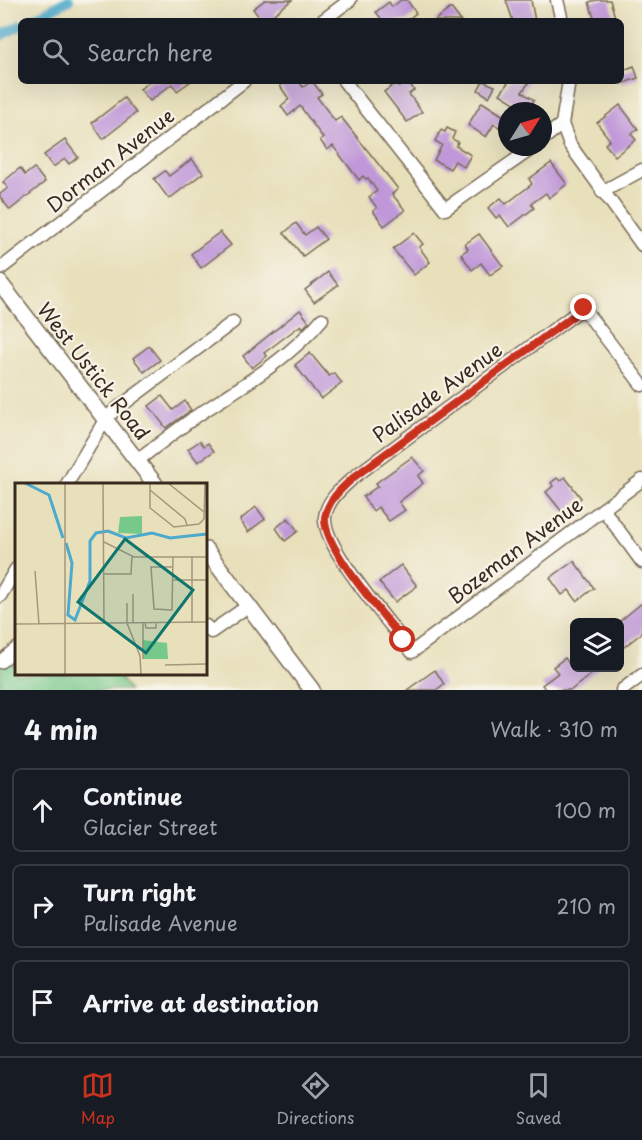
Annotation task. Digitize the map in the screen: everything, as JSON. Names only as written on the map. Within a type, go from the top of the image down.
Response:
[{"type":"main road","name":"West Ustick Road","points":[[0,283],[155,483]]},
{"type":"main road","points":[[207,551],[312,690]]},
{"type":"street","points":[[326,18],[350,0]]},
{"type":"street","points":[[557,0],[561,18]]},
{"type":"street","name":"Dorman Avenue","points":[[0,269],[240,84]]},
{"type":"street","points":[[346,84],[445,209],[521,156]]},
{"type":"street","points":[[569,84],[562,124],[570,145],[642,245]]},
{"type":"street","points":[[552,132],[562,124]]},
{"type":"street","points":[[602,192],[642,170]]},
{"type":"street","name":"Palisade Avenue","points":[[412,652],[338,555],[330,541],[325,518],[334,497],[354,477],[584,308],[642,385]]},
{"type":"street","points":[[138,461],[199,414],[290,350],[322,319]]},
{"type":"street","points":[[68,483],[105,420],[131,397],[232,322]]},
{"type":"street","name":"Bozeman Avenue","points":[[412,652],[642,480]]},
{"type":"street","points":[[603,509],[642,562]]},
{"type":"street","points":[[0,597],[15,571]]},
{"type":"street","points":[[207,627],[212,632],[248,606]]},
{"type":"street","points":[[0,662],[15,650]]},
{"type":"street","points":[[622,690],[642,675]]},
{"type":"green space","points":[[15,653],[15,675],[118,675],[129,690],[0,690],[0,665]]},
{"type":"building","points":[[265,0],[292,0],[274,14],[277,18],[260,18],[253,9]]},
{"type":"building","points":[[401,0],[407,0],[416,13],[410,18],[381,18],[376,12],[389,2],[392,7]]},
{"type":"building","points":[[506,0],[531,0],[534,18],[512,18]]},
{"type":"building","points":[[610,0],[615,18],[594,18],[589,2]]},
{"type":"building","points":[[451,8],[459,18],[438,18]]},
{"type":"building","points":[[634,66],[638,78],[624,83],[624,70]]},
{"type":"building","points":[[147,84],[172,84],[150,101],[140,89]]},
{"type":"building","points":[[172,84],[187,84],[177,91]]},
{"type":"building","points":[[301,84],[303,87],[314,84],[322,94],[317,97],[335,121],[341,117],[398,189],[392,194],[405,210],[384,226],[373,211],[377,208],[369,197],[377,191],[368,178],[363,176],[359,180],[333,146],[327,150],[320,140],[323,138],[300,106],[288,116],[281,106],[289,99],[280,86]]},
{"type":"building","points":[[395,84],[399,87],[410,84],[414,90],[409,94],[422,112],[407,122],[384,92]]},
{"type":"building","points":[[481,84],[495,86],[489,97],[478,90]]},
{"type":"building","points":[[507,84],[528,84],[522,92],[534,100],[533,102],[513,102],[500,94]]},
{"type":"building","points":[[124,98],[136,113],[103,139],[92,123]]},
{"type":"building","points":[[482,102],[498,112],[498,126],[494,124],[486,137],[468,125]]},
{"type":"building","points":[[620,105],[638,129],[631,134],[636,140],[615,156],[605,144],[610,140],[597,123]]},
{"type":"building","points":[[447,128],[455,132],[452,139],[458,142],[456,146],[471,155],[464,167],[455,161],[450,169],[434,160],[442,145],[435,141],[441,130],[445,132]]},
{"type":"building","points":[[65,140],[78,157],[69,164],[65,159],[53,167],[44,155]]},
{"type":"building","points":[[192,159],[203,173],[169,199],[154,179],[165,171],[169,176]]},
{"type":"building","points":[[551,163],[567,184],[549,198],[546,193],[531,204],[534,208],[509,227],[500,215],[496,218],[488,208],[501,198],[506,204],[532,184],[529,179]]},
{"type":"building","points":[[20,168],[25,175],[34,168],[45,182],[10,210],[0,194],[8,188],[3,182]]},
{"type":"building","points":[[296,223],[305,235],[316,227],[326,239],[303,256],[284,233]]},
{"type":"building","points":[[220,232],[231,245],[201,268],[191,254]]},
{"type":"building","points":[[414,233],[423,244],[419,247],[430,262],[414,275],[393,249]]},
{"type":"building","points":[[479,234],[503,266],[490,275],[481,263],[472,270],[461,254],[468,249],[465,244]]},
{"type":"building","points":[[328,272],[338,285],[314,302],[305,290]]},
{"type":"building","points":[[300,310],[309,322],[303,328],[301,325],[264,353],[267,356],[252,368],[243,356]]},
{"type":"building","points":[[149,346],[160,360],[144,372],[133,358]]},
{"type":"building","points":[[310,353],[329,376],[334,373],[342,383],[321,399],[295,365]]},
{"type":"building","points":[[162,396],[173,410],[185,401],[191,410],[166,428],[149,406]]},
{"type":"building","points":[[200,441],[204,446],[208,443],[214,451],[198,462],[188,449]]},
{"type":"building","points":[[412,457],[424,471],[418,476],[423,483],[399,502],[405,510],[389,521],[378,507],[373,511],[363,497],[378,486],[376,483]]},
{"type":"building","points":[[565,477],[581,498],[563,513],[546,492],[557,478],[560,481]]},
{"type":"building","points":[[256,507],[265,519],[248,532],[240,520]]},
{"type":"building","points":[[288,518],[298,531],[285,541],[276,528]]},
{"type":"building","points":[[574,561],[594,588],[577,601],[569,590],[562,595],[550,578]]},
{"type":"building","points":[[401,565],[417,586],[395,602],[379,582]]},
{"type":"building","points":[[642,603],[642,633],[624,647],[624,618]]},
{"type":"building","points":[[565,658],[570,665],[570,672],[594,672],[571,690],[546,690],[542,685],[558,673],[553,667]]},
{"type":"building","points":[[435,670],[444,684],[436,690],[407,690]]},
{"type":"waterway","points":[[35,18],[69,0]]},
{"type":"waterway","points":[[0,36],[18,27]]},
{"type":"route","points":[[403,640],[338,555],[330,541],[325,518],[329,506],[334,497],[354,477],[584,308]]}]
